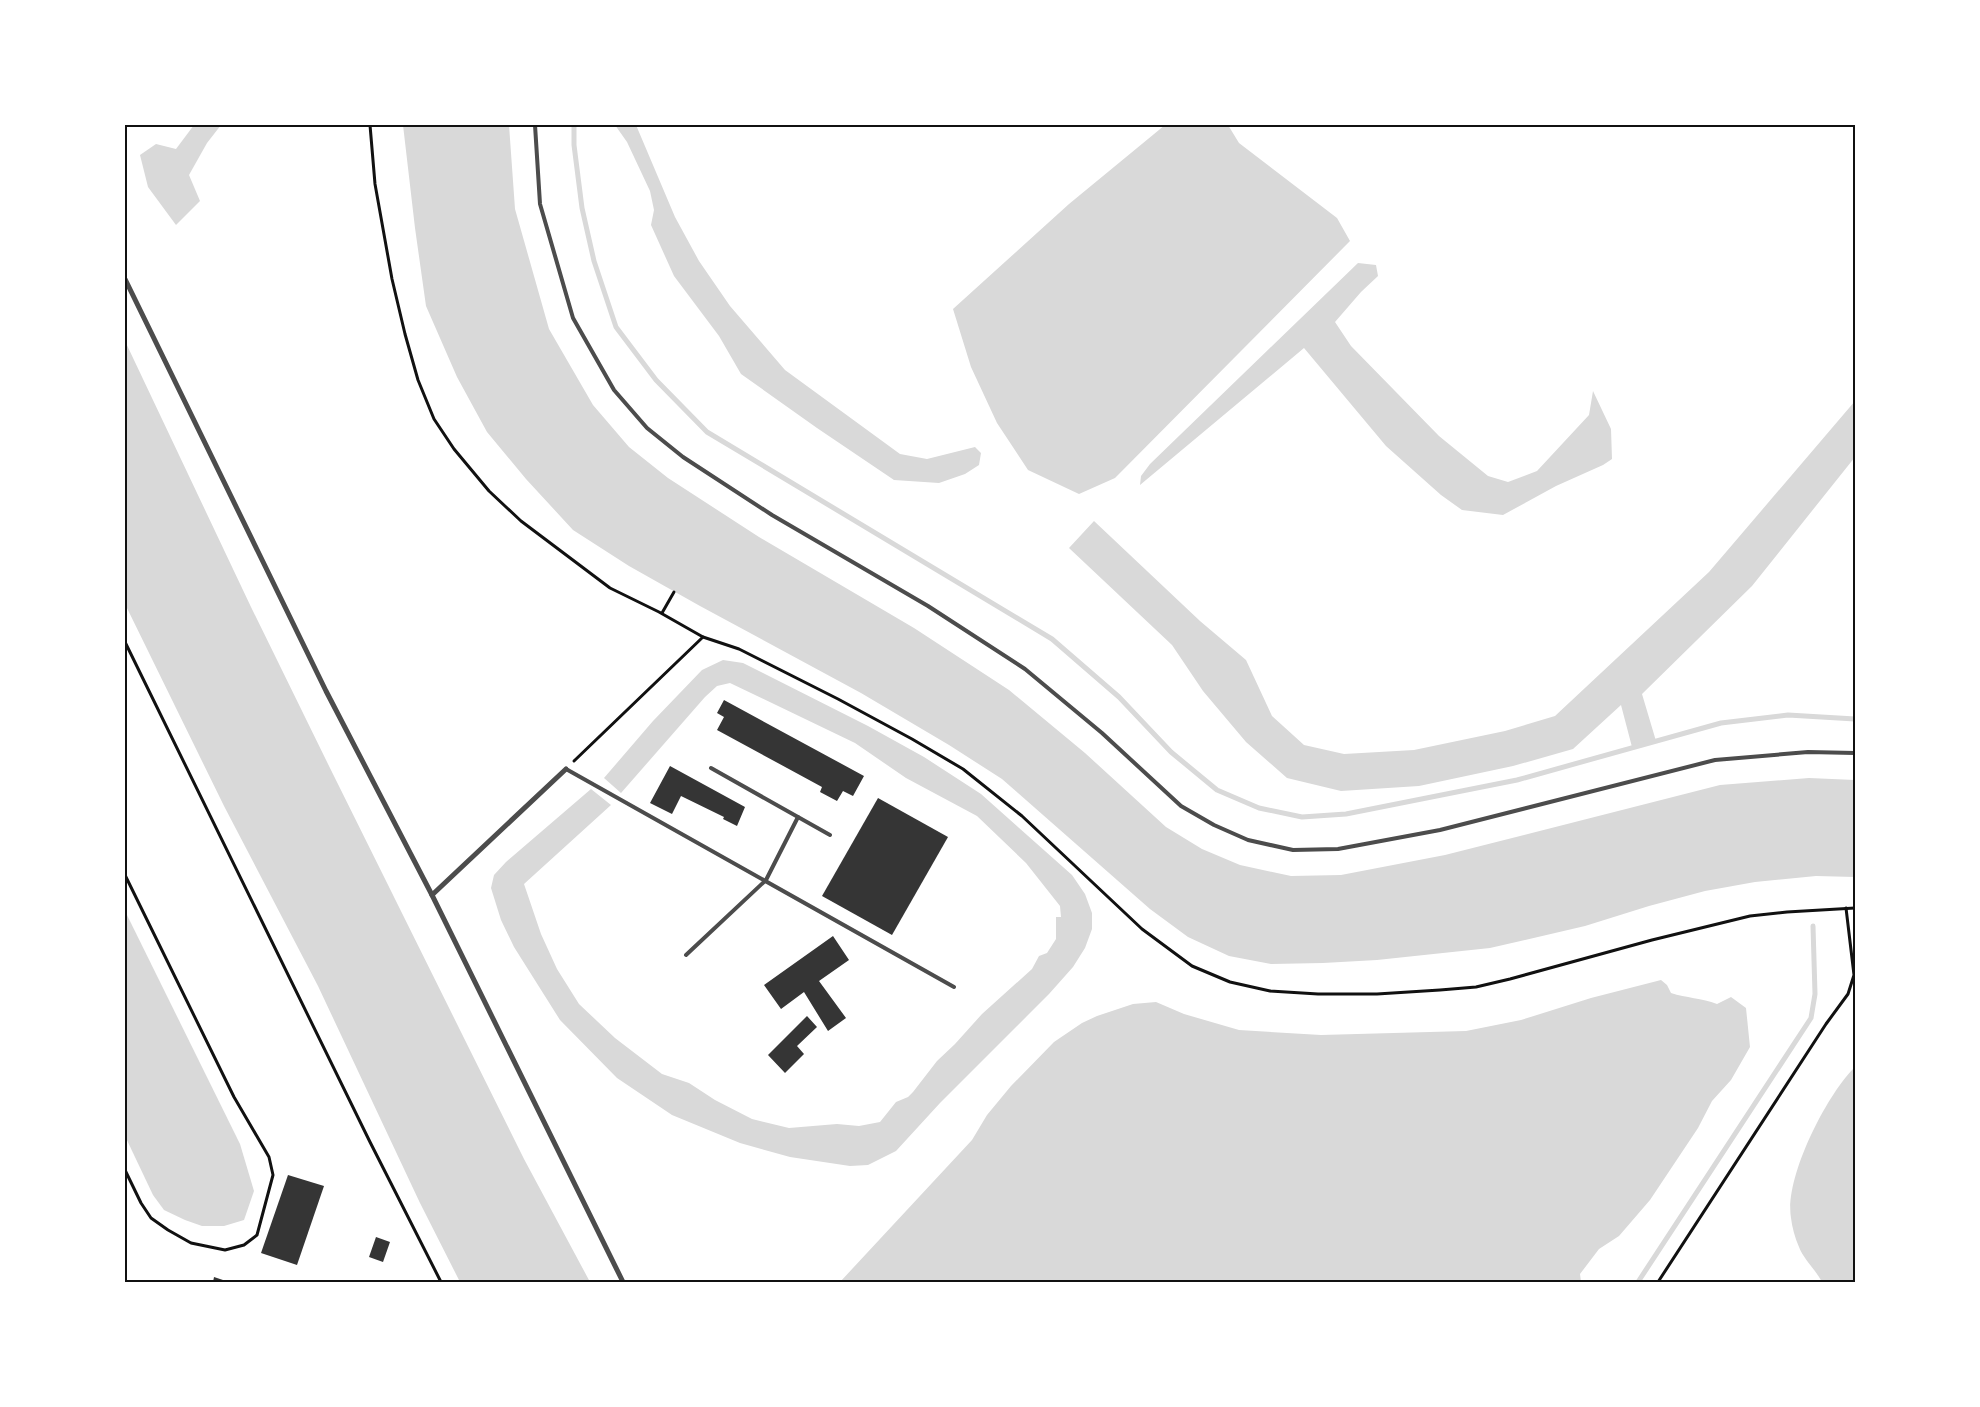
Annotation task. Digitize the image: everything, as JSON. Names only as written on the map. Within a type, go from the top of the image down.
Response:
[{"type":"street","points":[[125,279],[326,691],[432,895],[623,1282]]},
{"type":"street","points":[[432,895],[566,769]]},
{"type":"lane","points":[[535,125],[540,204],[573,318],[614,390],[647,428],[683,457],[772,515],[928,606],[1025,669],[1102,733],[1181,806],[1214,825],[1248,840],[1293,850],[1338,849],[1440,830],[1715,760],[1808,752],[1855,754]]},
{"type":"lane","points":[[711,768],[830,835]]},
{"type":"lane","points":[[566,769],[954,987]]},
{"type":"lane","points":[[686,955],[766,880],[798,817]]},
{"type":"path","points":[[370,125],[375,184],[392,279],[418,380],[434,419],[454,449],[488,491],[521,521],[610,588],[703,637],[739,649],[838,699],[963,769],[1022,816],[1142,929],[1192,966],[1230,982],[1270,991],[1318,994],[1377,994],[1476,987],[1537,973],[1669,936],[1750,916],[1855,908]]},
{"type":"path","points":[[662,614],[674,592]]},
{"type":"path","points":[[566,769],[703,637]]},
{"type":"path","points":[[125,642],[370,1142],[441,1282]]},
{"type":"path","points":[[125,875],[234,1097],[269,1157],[273,1175],[257,1235],[244,1245],[225,1250],[191,1243],[151,1218],[141,1204],[125,1170]]},
{"type":"path","points":[[1658,1282],[1826,1024],[1848,994],[1854,975],[1846,908]]},
{"type":"shaded area","points":[[194,125],[221,125],[207,143],[189,175],[200,201],[176,225],[148,187],[140,155],[156,144],[176,149]]},
{"type":"shaded area","points":[[403,125],[509,125],[515,209],[549,329],[593,405],[629,447],[668,478],[759,537],[914,628],[1009,690],[1085,753],[1166,827],[1202,849],[1240,865],[1291,876],[1341,875],[1445,855],[1720,785],[1809,778],[1855,780],[1855,877],[1816,876],[1755,882],[1705,891],[1585,926],[1490,948],[1377,960],[1271,964],[1229,956],[1188,937],[1150,909],[1002,779],[861,693],[629,566],[573,530],[526,479],[487,432],[457,377],[426,306]]},
{"type":"shaded area","points":[[615,125],[636,125],[675,217],[699,261],[730,306],[785,370],[900,454],[927,459],[975,447],[981,453],[979,465],[965,474],[939,483],[894,480],[741,374],[719,336],[674,276],[651,225],[654,210],[650,191],[627,142]]},
{"type":"shaded area","points":[[1165,125],[1228,125],[1239,143],[1337,218],[1350,241],[1115,478],[1079,494],[1028,470],[997,423],[971,367],[953,309],[1069,204]]},
{"type":"shaded area","points":[[1358,263],[1376,265],[1378,276],[1335,322],[1351,346],[1439,436],[1488,476],[1508,482],[1537,471],[1589,415],[1593,391],[1611,429],[1612,459],[1556,486],[1503,515],[1462,510],[1441,495],[1386,446],[1304,348],[1140,485],[1141,476],[1150,464]]},
{"type":"shaded area","points":[[125,341],[328,764],[524,1159],[590,1282],[460,1282],[420,1203],[318,986],[224,806],[125,604]]},
{"type":"shaded area","points":[[1855,401],[1855,457],[1752,586],[1642,694],[1656,741],[1632,747],[1621,705],[1573,749],[1513,766],[1419,786],[1341,791],[1287,778],[1246,742],[1203,691],[1172,645],[1069,548],[1094,521],[1200,621],[1246,660],[1272,716],[1304,745],[1344,754],[1414,750],[1505,731],[1555,716],[1709,572]]},
{"type":"shaded area","points":[[723,660],[743,663],[868,726],[924,757],[981,794],[1072,875],[1085,894],[1092,913],[1092,929],[1085,948],[1073,967],[1049,994],[940,1103],[896,1151],[868,1165],[850,1166],[790,1157],[740,1143],[672,1115],[617,1078],[560,1020],[514,947],[501,920],[491,888],[494,875],[506,862],[591,789],[611,805],[524,884],[541,934],[557,969],[579,1004],[615,1038],[662,1074],[689,1083],[715,1100],[752,1119],[789,1128],[837,1124],[859,1126],[880,1122],[896,1102],[908,1097],[937,1061],[982,1014],[1032,969],[1039,956],[1047,953],[1056,939],[1056,917],[1061,917],[1060,906],[1026,863],[977,816],[906,778],[855,743],[730,683],[717,686],[705,697],[621,793],[604,778],[653,721],[702,670]]},
{"type":"shaded area","points":[[125,911],[240,1144],[254,1191],[244,1220],[224,1226],[202,1226],[164,1210],[153,1195],[125,1136]]},
{"type":"shaded area","points":[[1661,980],[1667,985],[1671,993],[1717,1004],[1731,997],[1746,1008],[1750,1047],[1731,1080],[1712,1101],[1698,1128],[1650,1200],[1619,1236],[1599,1249],[1580,1274],[1581,1282],[840,1282],[972,1140],[987,1115],[1011,1086],[1054,1042],[1082,1023],[1097,1016],[1133,1004],[1156,1002],[1184,1014],[1239,1030],[1321,1035],[1466,1031],[1521,1020],[1591,998]]},
{"type":"shaded area","points":[[1855,1067],[1855,1282],[1822,1282],[1801,1252],[1794,1232],[1791,1221],[1791,1201],[1794,1181],[1810,1138],[1821,1116],[1832,1096]]},
{"type":"building","points":[[724,700],[864,776],[853,796],[843,791],[837,801],[820,792],[822,787],[717,730],[724,717],[717,713]]},
{"type":"building","points":[[670,766],[745,807],[737,826],[723,819],[724,817],[681,796],[672,814],[650,803]]},
{"type":"building","points":[[878,798],[948,837],[892,935],[822,896]]},
{"type":"building","points":[[833,936],[849,960],[819,981],[846,1018],[828,1031],[804,992],[781,1009],[764,985]]},
{"type":"building","points":[[807,1016],[817,1027],[797,1046],[804,1054],[785,1073],[768,1055]]},
{"type":"building","points":[[288,1175],[324,1186],[297,1265],[261,1253]]},
{"type":"building","points":[[376,1237],[390,1242],[383,1262],[369,1257]]},
{"type":"building","points":[[214,1277],[229,1282],[213,1282]]},
{"type":"waterway","points":[[574,125],[574,145],[582,208],[594,261],[616,327],[656,380],[707,432],[1052,639],[1119,697],[1171,752],[1217,790],[1259,808],[1302,817],[1346,814],[1517,780],[1721,723],[1788,715],[1855,719]]},
{"type":"waterway","points":[[1638,1282],[1811,1018],[1815,994],[1813,926]]}]
